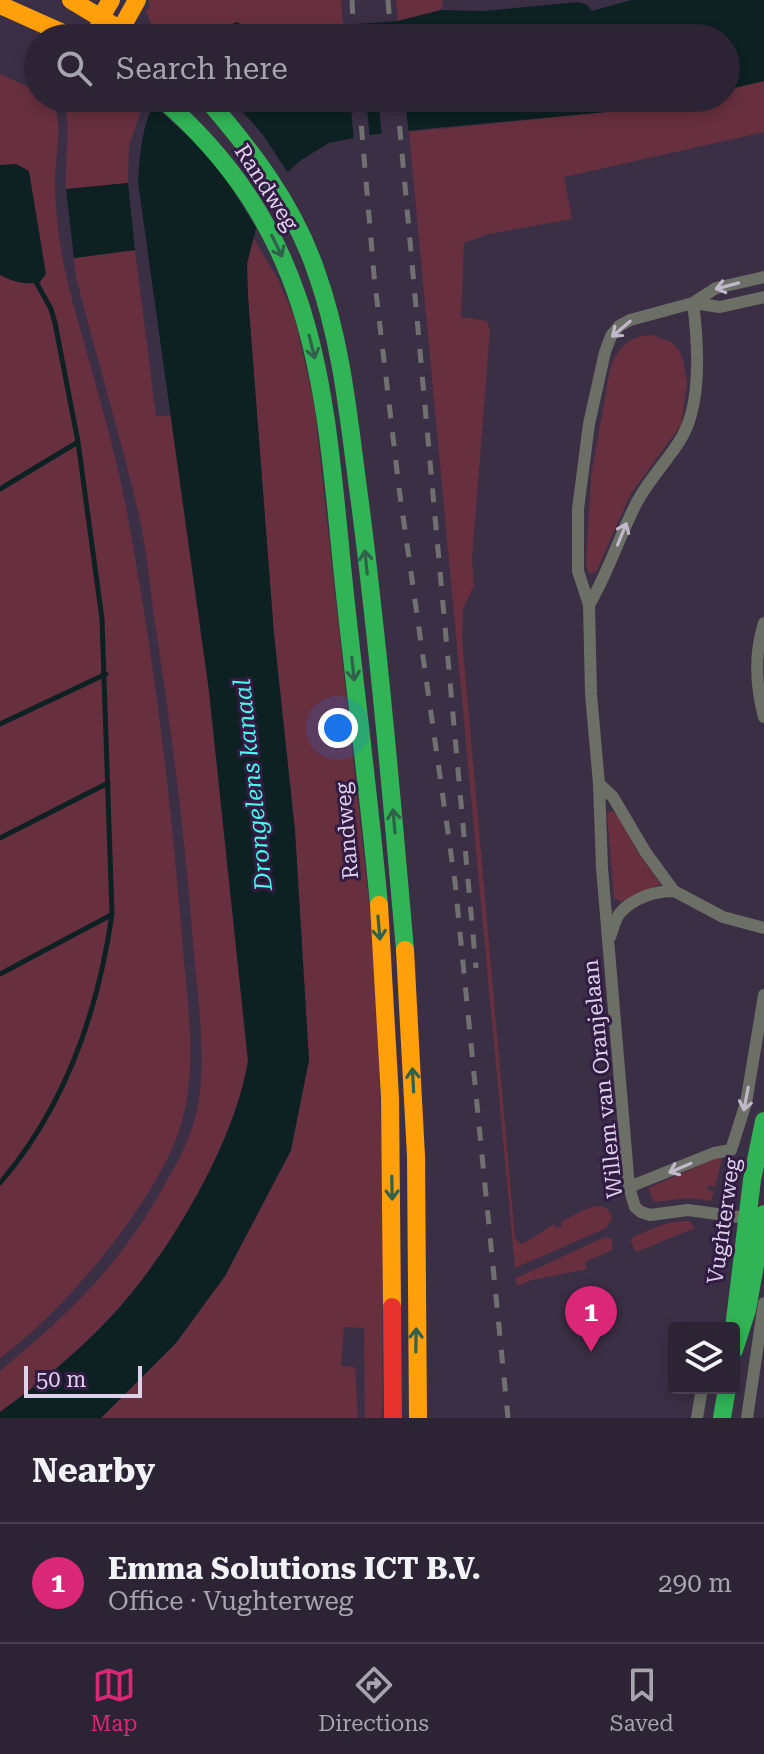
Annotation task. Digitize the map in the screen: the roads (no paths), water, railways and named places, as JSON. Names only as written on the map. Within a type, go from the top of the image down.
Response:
[{"type":"main road","points":[[71,0],[106,8]]},
{"type":"main road","points":[[126,24],[137,0]]},
{"type":"main road","points":[[0,5],[43,24]]},
{"type":"main road","name":"Randweg","points":[[176,112],[239,179],[263,217],[289,273],[313,348],[324,405],[385,991],[392,1160],[393,1418]]},
{"type":"main road","name":"Randweg","points":[[218,112],[251,150],[299,228],[330,306],[342,359],[391,795],[409,989],[415,1141],[418,1418]]},
{"type":"main road","name":"Vughterweg","points":[[740,1330],[747,1310],[760,1218],[764,1121]]},
{"type":"main road","name":"Vughterweg","points":[[736,1322],[760,1218]]},
{"type":"main road","points":[[722,1418],[726,1394]]},
{"type":"street","name":"Willem van Oranjelaan","points":[[760,1218],[688,1210],[650,1215],[635,1207],[629,1187],[602,868],[589,605],[578,571],[578,509],[589,424],[605,352],[619,326],[630,320],[693,303],[716,288],[764,277]]},
{"type":"street","name":"Willem van Oranjelaan","points":[[693,303],[720,307],[764,297]]},
{"type":"street","name":"Willem van Oranjelaan","points":[[589,605],[604,579],[639,497],[688,425],[696,374],[697,335],[693,303]]},
{"type":"street","points":[[764,623],[757,675],[764,717]]},
{"type":"street","points":[[599,784],[613,797],[646,853],[674,891],[723,917],[764,928]]},
{"type":"street","name":"Willem van Oranjelaan","points":[[609,940],[619,914],[638,899],[674,891]]},
{"type":"street","name":"Vughterweg","points":[[629,1187],[714,1153],[731,1150],[746,1103],[764,995]]},
{"type":"street","points":[[747,1418],[764,1303]]},
{"type":"street","points":[[697,1418],[701,1394]]},
{"type":"water","points":[[631,0],[764,0],[764,81],[740,87],[740,24],[357,24],[398,21],[441,10],[484,11],[577,2],[586,4],[592,11]]},
{"type":"water","name":"Drongelens kanaal","points":[[151,112],[607,112],[368,135],[329,143],[301,160],[279,180],[260,213],[247,264],[248,296],[274,634],[295,831],[309,1060],[291,1150],[225,1276],[176,1343],[101,1418],[0,1418],[0,1412],[58,1367],[111,1317],[155,1263],[214,1162],[241,1093],[248,1061],[209,691],[138,182],[145,128]]},
{"type":"water","points":[[16,164],[29,171],[46,274],[35,283],[19,282],[0,275],[0,165]]},
{"type":"water","points":[[128,183],[135,250],[74,258],[66,189]]},
{"type":"waterway","points":[[0,1183],[43,1123],[75,1057],[98,987],[112,914],[102,619],[78,442],[55,323],[35,280]]},
{"type":"waterway","points":[[0,489],[78,442]]},
{"type":"waterway","points":[[0,724],[106,674]]},
{"type":"waterway","points":[[0,838],[108,783]]},
{"type":"waterway","points":[[0,974],[111,915]]},
{"type":"railway","points":[[352,0],[353,24]]},
{"type":"railway","points":[[388,0],[390,24]]},
{"type":"railway","points":[[360,112],[374,275],[399,488],[455,882],[508,1418]]},
{"type":"railway","points":[[398,112],[476,968]]},
{"type":"place","name":"Emma Solutions ICT B.V.","points":[[591,1352]]}]
